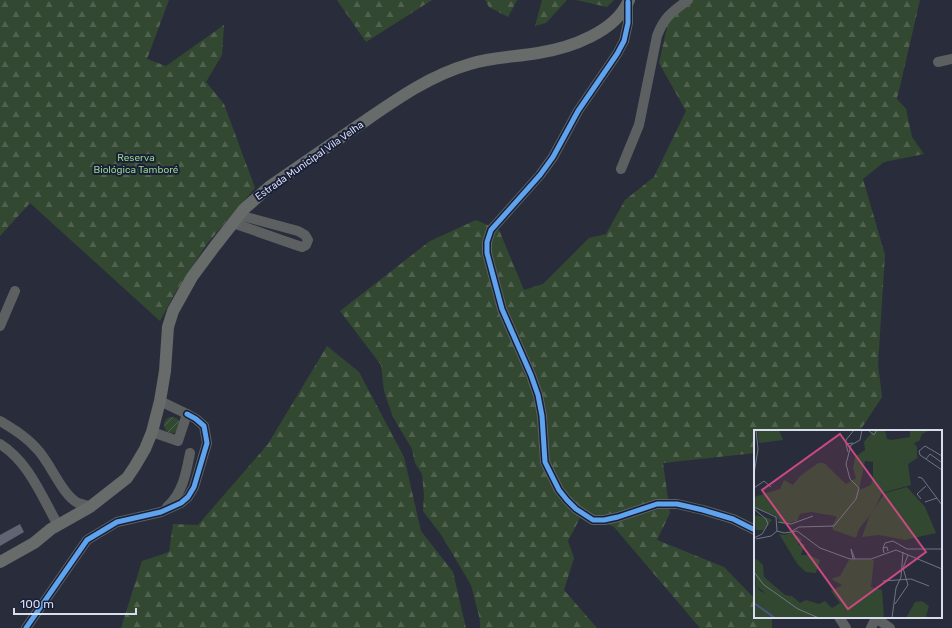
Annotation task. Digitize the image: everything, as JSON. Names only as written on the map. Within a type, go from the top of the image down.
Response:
[{"type":"main road","name":"Estrada Municipal Vila Velha","points":[[0,562],[34,543],[58,525],[90,507],[127,478],[145,449],[152,432],[160,401],[165,371],[168,327],[173,312],[192,277],[236,219],[255,198],[399,98],[429,80],[470,64],[490,59],[540,53],[588,38],[616,20],[628,1]]},
{"type":"street","points":[[621,169],[639,125],[657,36],[662,24],[670,14],[688,0]]},
{"type":"street","points":[[628,1],[628,23],[624,41],[617,54],[578,111],[553,156],[540,175],[491,230],[487,242],[487,253],[502,309],[531,375],[538,396],[542,416],[545,462],[559,490],[567,500],[576,509],[593,520],[604,520],[618,517],[657,504],[677,504],[733,519],[754,530]]},
{"type":"street","points":[[938,62],[952,59]]},
{"type":"street","points":[[236,219],[298,231],[305,235],[308,240],[306,245],[302,247],[236,219]]},
{"type":"street","points":[[0,326],[15,291]]},
{"type":"street","points":[[26,628],[87,540],[117,522],[161,512],[181,503],[188,497],[194,487],[207,443],[204,426],[187,414],[160,401]]},
{"type":"street","points":[[178,441],[187,414]]},
{"type":"street","points":[[0,422],[15,430],[37,448],[44,456],[68,494],[77,502],[90,507]]},
{"type":"street","points":[[152,432],[178,441],[200,465]]},
{"type":"street","points":[[0,444],[14,454],[26,470],[58,525]]},
{"type":"street","points":[[161,512],[174,500],[181,488],[190,453]]},
{"type":"street","points":[[841,618],[846,628]]},
{"type":"street","points":[[871,628],[875,618]]},
{"type":"street","points":[[876,618],[890,628]]},
{"type":"green space","name":"Reserva Biológica Tamboré","points":[[0,0],[169,0],[147,59],[166,66],[224,25],[222,55],[206,82],[224,104],[255,188],[206,245],[174,295],[160,321],[30,203],[0,236]]},
{"type":"green space","points":[[337,0],[432,0],[366,42]]},
{"type":"green space","points":[[485,0],[517,0],[508,17],[489,7]]},
{"type":"green space","points":[[542,0],[567,0],[546,23],[535,26]]},
{"type":"green space","points":[[576,0],[614,0],[607,7]]},
{"type":"green space","points":[[683,0],[920,0],[897,99],[906,109],[912,137],[924,154],[884,162],[863,179],[885,255],[878,364],[882,397],[861,429],[754,430],[754,453],[663,463],[670,513],[657,540],[724,567],[754,598],[754,618],[772,618],[772,628],[700,628],[614,527],[583,512],[568,541],[574,558],[564,590],[597,628],[480,628],[480,620],[471,585],[442,536],[423,511],[424,496],[422,474],[415,463],[412,449],[393,417],[384,391],[381,365],[340,311],[430,241],[476,220],[499,230],[524,290],[543,284],[589,238],[606,234],[625,200],[654,177],[686,111],[659,63],[668,23]]},
{"type":"green space","points":[[327,346],[359,372],[404,457],[421,531],[453,572],[466,628],[121,628],[142,561],[169,552],[173,524],[198,525],[268,444]]},
{"type":"green space","points":[[172,417],[179,422],[180,425],[175,432],[172,433],[165,428],[164,425],[169,418]]},
{"type":"building","points":[[20,524],[24,532],[0,546],[0,535]]},
{"type":"cycle path","points":[[628,2],[628,23],[624,41],[617,54],[578,111],[553,157],[540,175],[491,230],[487,242],[487,253],[502,309],[531,375],[538,395],[542,416],[545,462],[559,490],[567,500],[576,509],[593,520],[604,520],[618,517],[657,504],[677,504],[733,519],[754,530]]},
{"type":"cycle path","points":[[26,628],[87,540],[117,522],[161,512],[181,503],[188,497],[194,487],[207,443],[204,426],[187,414]]}]
